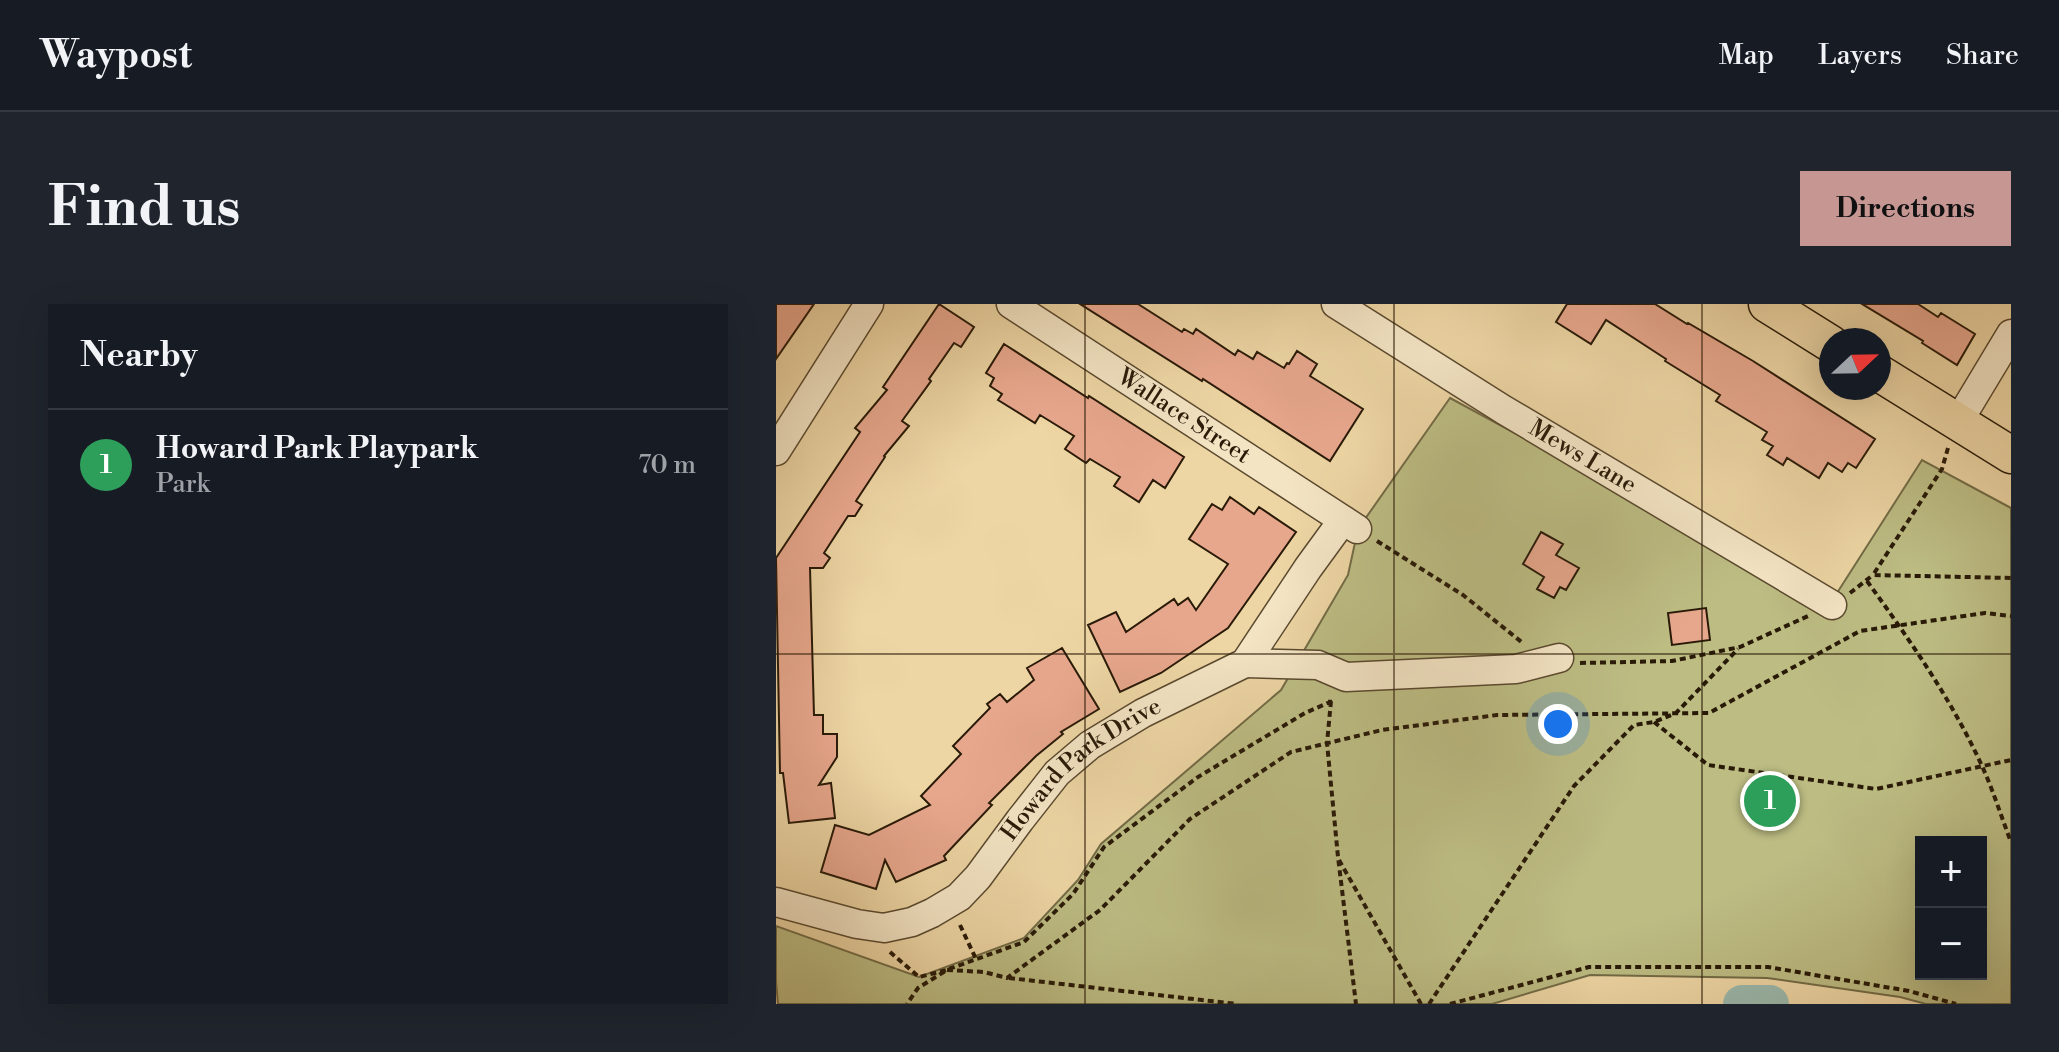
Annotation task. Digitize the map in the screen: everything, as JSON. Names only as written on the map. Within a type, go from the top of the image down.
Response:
[{"type":"main road","points":[[1767,304],[1819,336]]},
{"type":"main road","points":[[1891,380],[2011,455]]},
{"type":"street","points":[[776,451],[785,415],[869,304]]},
{"type":"street","name":"Wallace Street","points":[[1011,304],[1350,525]]},
{"type":"street","name":"Mews Lane","points":[[1336,304],[1504,410],[1832,605]]},
{"type":"street","points":[[1958,422],[2011,334]]},
{"type":"street","points":[[1245,663],[1308,568],[1350,525]]},
{"type":"street","points":[[1245,663],[1318,665],[1346,677],[1516,669],[1559,658]]},
{"type":"street","name":"Howard Park Drive","points":[[776,902],[857,924],[884,928],[912,922],[959,897],[978,877],[1057,773],[1090,745],[1143,713],[1245,663]]},
{"type":"path","points":[[1350,525],[1463,595],[1533,652],[1577,664],[1672,661],[1740,647],[1832,605],[1867,581],[1942,469],[1958,422]]},
{"type":"path","points":[[1873,575],[2011,578]]},
{"type":"path","points":[[1867,581],[1954,712],[1982,766],[2011,842]]},
{"type":"path","points":[[1007,978],[1100,910],[1190,819],[1291,752],[1382,730],[1497,715],[1709,713],[1860,631],[1985,613],[2011,616]]},
{"type":"path","points":[[1429,1004],[1574,786],[1634,725],[1654,722],[1676,713],[1740,647]]},
{"type":"path","points":[[1318,665],[1331,686],[1327,743],[1356,1004]]},
{"type":"path","points":[[857,924],[919,977],[1024,942],[1073,894],[1104,847],[1198,777],[1305,713],[1343,696]]},
{"type":"path","points":[[1654,722],[1708,765],[1876,789],[2011,760]]},
{"type":"path","points":[[1338,857],[1421,1004]]},
{"type":"path","points":[[949,903],[976,959]]},
{"type":"path","points":[[1450,1004],[1589,967],[1768,967],[1909,991],[1956,1004]]},
{"type":"path","points":[[907,1004],[918,988],[947,970],[1237,1004]]},
{"type":"green space","points":[[1450,398],[1830,604],[1922,460],[2011,508],[2011,1004],[1926,1004],[1900,997],[1767,978],[1590,975],[1492,1004],[778,1004],[776,926],[919,977],[1024,938],[1078,880],[1101,844],[1281,690],[1348,575],[1358,529]]},
{"type":"building","points":[[776,304],[814,304],[776,359]]},
{"type":"building","points":[[939,304],[974,327],[961,347],[954,343],[902,421],[909,426],[884,456],[856,501],[862,505],[855,516],[848,516],[824,553],[830,558],[823,568],[810,568],[814,715],[823,715],[823,734],[837,734],[837,757],[819,785],[831,783],[835,818],[789,823],[783,773],[780,773],[776,558],[860,432],[855,428],[887,390],[883,387]]},
{"type":"building","points":[[1080,304],[1138,304],[1182,332],[1184,329],[1193,334],[1196,329],[1235,355],[1238,350],[1253,359],[1257,352],[1284,368],[1297,351],[1317,364],[1310,376],[1363,409],[1330,461]]},
{"type":"building","points":[[1567,304],[1655,304],[1753,361],[1875,439],[1856,468],[1848,463],[1842,472],[1828,463],[1819,478],[1787,458],[1783,465],[1767,455],[1773,446],[1762,440],[1767,432],[1716,401],[1720,395],[1606,320],[1591,344],[1556,322]]},
{"type":"building","points":[[1862,304],[1918,304],[1938,317],[1941,313],[1975,334],[1957,365]]},
{"type":"building","points":[[1004,344],[1184,457],[1165,488],[1153,480],[1139,502],[1114,486],[1120,477],[1090,459],[1086,463],[1065,449],[1074,436],[1040,415],[1035,423],[998,400],[1002,394],[990,386],[994,378],[986,373]]},
{"type":"building","points":[[1230,497],[1254,514],[1259,507],[1296,532],[1228,628],[1161,673],[1120,692],[1088,625],[1116,612],[1126,632],[1174,599],[1178,605],[1188,598],[1196,610],[1228,564],[1189,539],[1212,504],[1222,510]]},
{"type":"building","points":[[1541,532],[1563,544],[1556,555],[1579,568],[1566,590],[1560,587],[1554,598],[1537,589],[1544,577],[1523,564]]},
{"type":"building","points":[[1706,608],[1710,640],[1672,645],[1668,613]]},
{"type":"building","points":[[1062,648],[1099,709],[1061,732],[1063,734],[1036,756],[989,803],[992,805],[944,856],[946,860],[896,882],[885,860],[876,889],[821,872],[835,825],[869,835],[930,805],[921,796],[961,754],[953,746],[990,708],[987,704],[1000,694],[1007,702],[1034,680],[1027,668]]},
{"type":"waterway","points":[[1742,1004],[1770,1004]]},
{"type":"place","name":"Howard Park Playpark","points":[[1770,801]]}]
